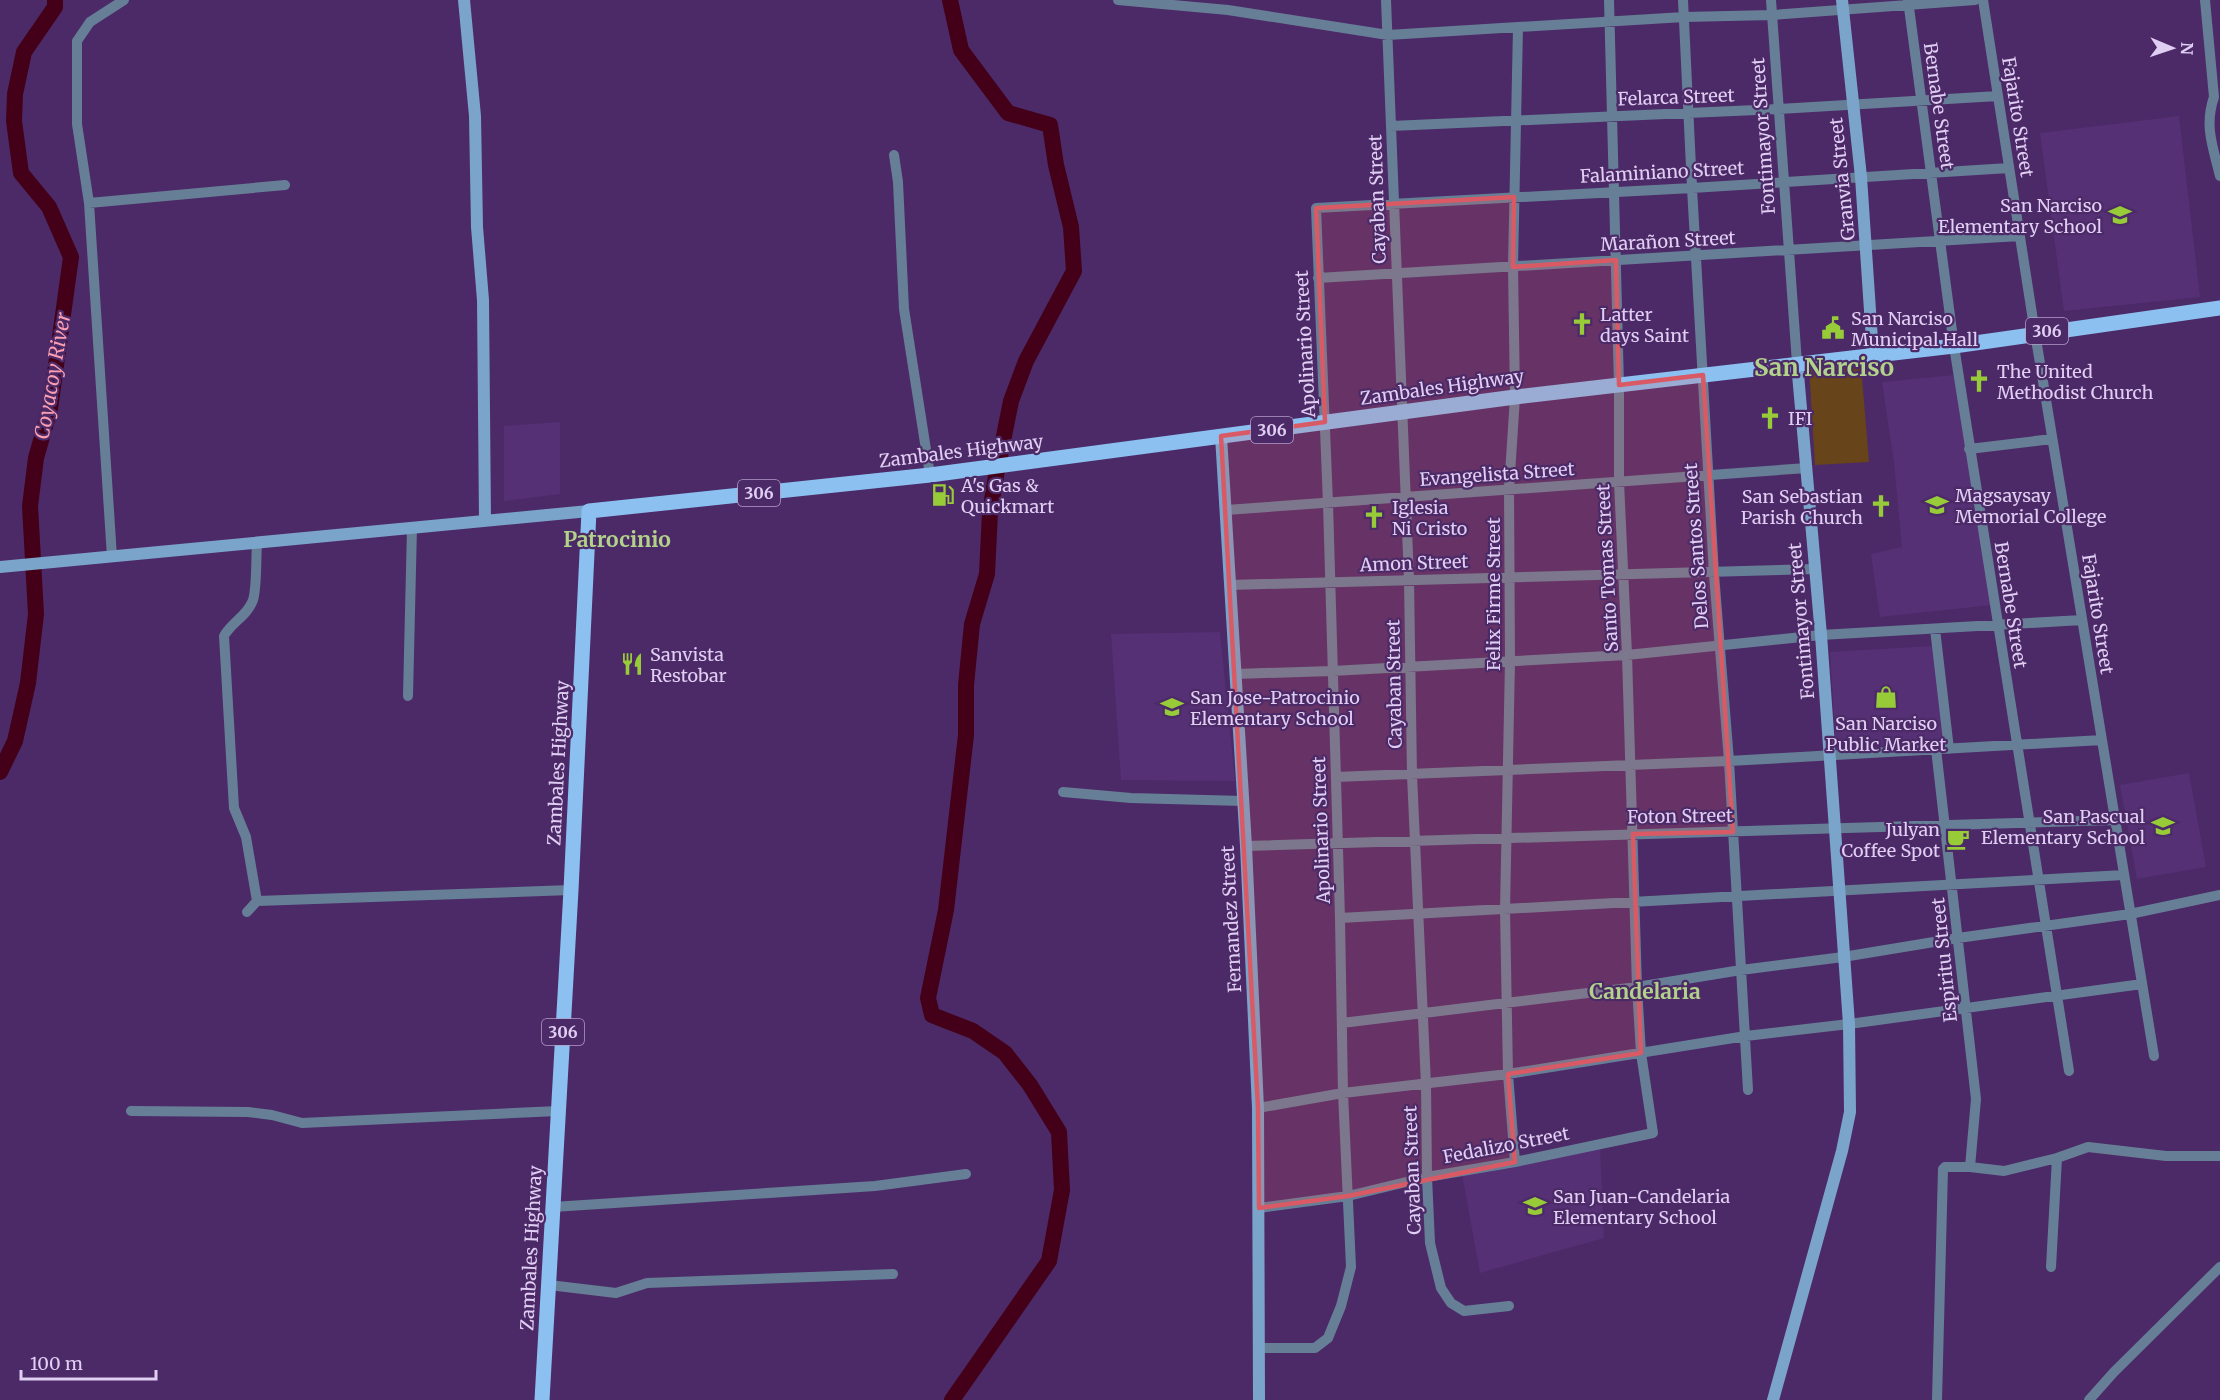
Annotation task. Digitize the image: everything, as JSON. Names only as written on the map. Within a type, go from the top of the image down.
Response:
[{"type":"main road","name":"Zambales Highway","points":[[542,1400],[571,890],[589,511],[930,475],[1515,397],[1954,346],[2220,308]]},
{"type":"street","points":[[112,557],[88,203],[77,124],[77,41],[90,22],[124,0]]},
{"type":"street","points":[[464,0],[475,116],[477,227],[483,300],[485,520]]},
{"type":"street","points":[[1118,0],[1228,10],[1388,34],[1684,17],[1772,15],[1842,5],[1975,0]]},
{"type":"street","name":"Cayaban Street","points":[[1386,0],[1409,580],[1412,775],[1426,1085],[1426,1177],[1432,1255],[1442,1288],[1451,1303],[1464,1311],[1509,1306]]},
{"type":"street","name":"Santo Tomas Street","points":[[1609,0],[1619,384],[1618,482],[1627,655],[1637,987],[1641,1053],[1653,1133]]},
{"type":"street","name":"Delos Santos Street","points":[[1683,0],[1708,475],[1729,761],[1748,1090]]},
{"type":"street","name":"Fontimayor Street","points":[[1771,0],[1797,363],[1830,755],[1849,1024],[1850,1112],[1842,1151],[1773,1400]]},
{"type":"street","name":"Fajarito Street","points":[[1983,0],[2052,439],[2154,1056]]},
{"type":"street","points":[[2205,0],[2217,97],[2209,112],[2208,128],[2220,176]]},
{"type":"street","name":"Bernabe Street","points":[[1908,2],[1969,449],[2069,1071]]},
{"type":"street","name":"Granvia Street","points":[[1842,5],[1861,177],[1873,354]]},
{"type":"street","name":"Felix Firme Street","points":[[1515,1162],[1505,1004],[1505,910],[1510,661],[1509,489],[1515,397],[1513,267],[1518,27]]},
{"type":"street","name":"Felarca Street","points":[[1391,126],[1779,109],[1998,96]]},
{"type":"street","points":[[894,155],[898,182],[904,309],[930,475]]},
{"type":"street","name":"Falaminiano Street","points":[[1316,208],[2009,168]]},
{"type":"street","points":[[88,203],[285,185]]},
{"type":"street","name":"Apolinario Street","points":[[1260,1348],[1315,1348],[1328,1338],[1341,1306],[1351,1267],[1342,1094],[1338,843],[1316,208]]},
{"type":"street","name":"Marañon Street","points":[[1318,278],[2020,236]]},
{"type":"street","name":"Fernandez Street","points":[[1221,436],[1246,846],[1258,1107],[1259,1400]]},
{"type":"street","points":[[1969,449],[2052,439]]},
{"type":"street","name":"Evangelista Street","points":[[1226,510],[1807,468]]},
{"type":"street","points":[[5,567],[589,511]]},
{"type":"street","points":[[408,696],[412,527]]},
{"type":"street","points":[[257,543],[254,599],[224,636],[234,808],[246,837],[257,901]]},
{"type":"street","name":"Amon Street","points":[[1230,585],[1814,569]]},
{"type":"street","points":[[1235,674],[1409,668],[1627,655],[1821,635],[2082,620]]},
{"type":"street","points":[[1935,628],[1949,748]]},
{"type":"street","points":[[1336,777],[1729,761],[2102,740]]},
{"type":"street","name":"Espiritu Street","points":[[1936,749],[1976,1099],[1970,1167]]},
{"type":"street","points":[[1063,792],[1131,798],[1243,801]]},
{"type":"street","name":"Foton Street","points":[[1246,846],[2115,820]]},
{"type":"street","points":[[1340,918],[2124,875]]},
{"type":"street","points":[[247,912],[257,901],[571,890]]},
{"type":"street","points":[[1342,1023],[1637,987],[1741,970],[1843,957],[2130,914],[2220,895]]},
{"type":"street","points":[[1258,1107],[1342,1094],[1508,1074],[1746,1036],[2142,984]]},
{"type":"street","points":[[130,1111],[248,1112],[272,1115],[302,1123],[558,1111]]},
{"type":"street","name":"Fedalizo Street","points":[[1259,1209],[1348,1197],[1426,1177],[1515,1162],[1653,1133]]},
{"type":"street","points":[[1937,1400],[1943,1169],[1945,1167],[2004,1171],[2088,1147],[2166,1156],[2220,1156]]},
{"type":"street","points":[[2051,1268],[2056,1158]]},
{"type":"street","points":[[553,1207],[875,1186],[966,1174]]},
{"type":"street","points":[[2089,1400],[2114,1372],[2220,1267]]},
{"type":"street","points":[[549,1285],[616,1293],[647,1283],[893,1274]]},
{"type":"highlighted area","points":[[1514,197],[1513,267],[1616,260],[1619,385],[1703,375],[1733,832],[1633,834],[1641,1053],[1508,1074],[1515,1162],[1348,1196],[1259,1208],[1258,1108],[1221,436],[1325,422],[1316,208]]},
{"type":"shaded area","name":"San Narciso Elementary School","points":[[2179,116],[2200,297],[2064,311],[2040,133]]},
{"type":"shaded area","points":[[1861,366],[1869,462],[1815,465],[1809,368]]},
{"type":"shaded area","name":"Magsaysay Memorial College","points":[[1955,375],[1992,605],[1880,617],[1871,554],[1902,547],[1894,463],[1882,382]]},
{"type":"shaded area","points":[[560,422],[560,494],[504,501],[504,426]]},
{"type":"shaded area","name":"San Jose-Patrocinio Elementary School","points":[[1220,632],[1235,781],[1121,780],[1111,634]]},
{"type":"shaded area","name":"San Narciso Public Market","points":[[1933,646],[1945,742],[1836,749],[1830,652]]},
{"type":"shaded area","name":"San Pascual Elementary School","points":[[2189,773],[2206,867],[2137,879],[2120,785]]},
{"type":"shaded area","name":"San Juan-Candelaria Elementary School","points":[[1600,1148],[1604,1238],[1480,1273],[1462,1174]]},
{"type":"waterway","name":"Coyacoy River","points":[[0,772],[15,741],[28,683],[36,614],[30,506],[36,458],[50,409],[71,257],[49,207],[21,173],[14,121],[15,94],[24,52],[55,7],[55,0]]},
{"type":"waterway","points":[[950,0],[961,50],[1008,113],[1050,125],[1056,165],[1071,227],[1074,271],[1026,361],[1011,401],[990,512],[987,574],[972,624],[966,685],[966,735],[946,910],[928,998],[932,1015],[973,1031],[1005,1053],[1030,1085],[1059,1132],[1062,1190],[1049,1261],[952,1400]]},
{"type":"place","name":"San Narciso Elementary School","points":[[2120,215]]},
{"type":"place","name":"Latter days Saint","points":[[1582,324]]},
{"type":"place","name":"San Narciso Municipal Hall","points":[[1833,328]]},
{"type":"place","name":"The United Methodist Church","points":[[1979,381]]},
{"type":"place","name":"IFI","points":[[1770,418]]},
{"type":"place","name":"A's Gas & Quickmart","points":[[943,495]]},
{"type":"place","name":"Magsaysay Memorial College","points":[[1937,505]]},
{"type":"place","name":"San Sebastian Parish Church","points":[[1881,506]]},
{"type":"place","name":"Iglesia Ni Cristo","points":[[1374,517]]},
{"type":"place","name":"Sanvista Restobar","points":[[632,664]]},
{"type":"place","name":"San Narciso Public Market","points":[[1886,697]]},
{"type":"place","name":"San Jose-Patrocinio Elementary School","points":[[1172,707]]},
{"type":"place","name":"San Pascual Elementary School","points":[[2163,826]]},
{"type":"place","name":"Julyan Coffee Spot","points":[[1958,839]]},
{"type":"place","name":"San Juan-Candelaria Elementary School","points":[[1535,1206]]},
{"type":"district","name":"San Narciso","points":[[1824,367]]},
{"type":"district","name":"Patrocinio","points":[[617,539]]},
{"type":"district","name":"Candelaria","points":[[1645,991]]}]
